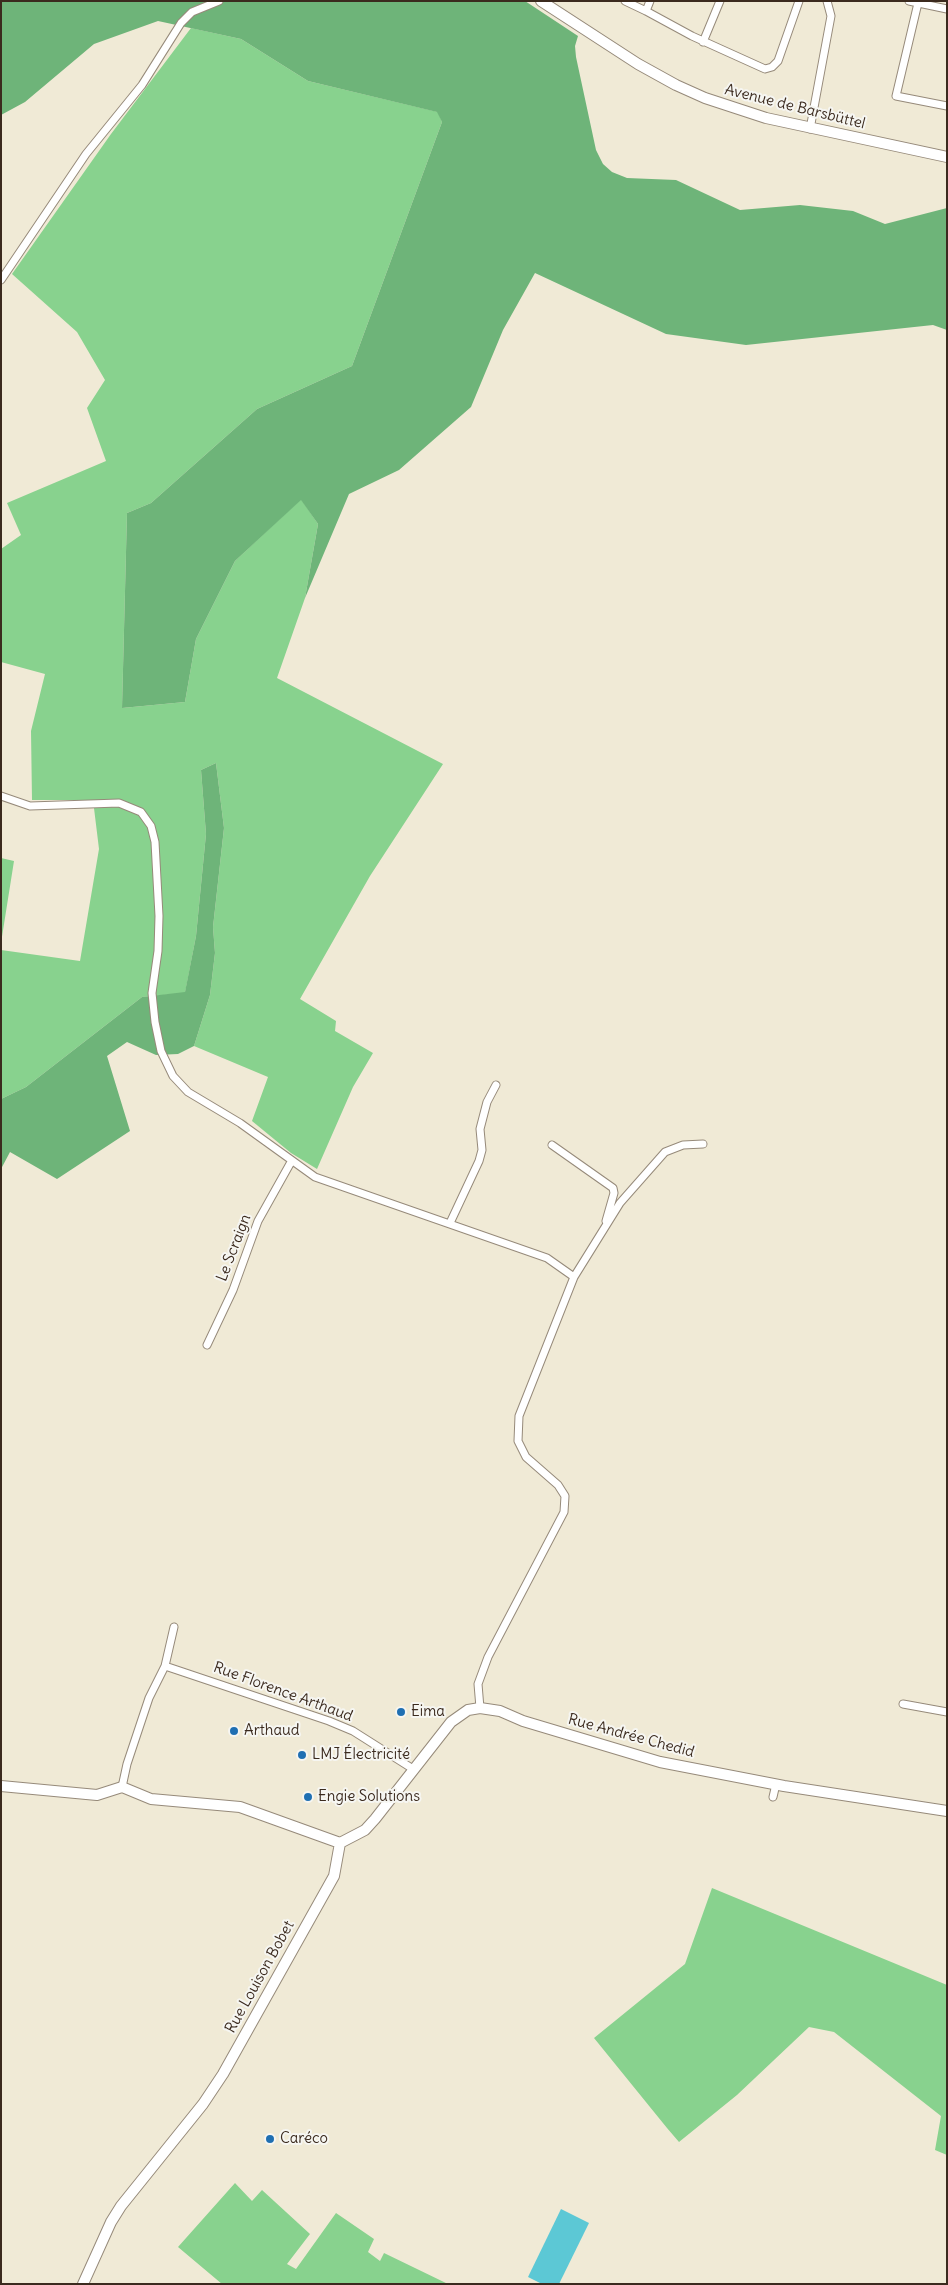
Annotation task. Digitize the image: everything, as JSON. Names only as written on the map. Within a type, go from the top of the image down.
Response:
[{"type":"street","points":[[1,280],[86,154],[142,85],[182,23],[192,12],[219,1]]},
{"type":"street","name":"Avenue de Barsbüttel","points":[[541,1],[638,64],[676,85],[734,109],[810,129],[947,157]]},
{"type":"street","points":[[625,1],[703,42],[761,68],[769,68],[778,61],[799,1]]},
{"type":"street","points":[[646,11],[650,1]]},
{"type":"street","points":[[703,42],[720,1]]},
{"type":"street","points":[[810,129],[832,16],[827,1]]},
{"type":"street","points":[[909,1],[947,9]]},
{"type":"street","points":[[918,4],[896,96],[947,106]]},
{"type":"street","points":[[1,796],[30,806],[119,803],[141,812],[151,826],[155,842],[159,916],[152,993],[155,1022],[161,1052],[173,1076],[188,1092],[240,1123],[315,1177],[547,1258],[574,1277]]},
{"type":"street","points":[[450,1223],[479,1161],[482,1150],[480,1129],[487,1102],[496,1085]]},
{"type":"street","points":[[1,1786],[97,1795],[122,1787],[151,1798],[240,1808],[340,1843],[365,1830],[451,1722],[468,1710],[480,1708],[478,1684],[488,1657],[564,1512],[564,1496],[558,1485],[526,1457],[518,1441],[519,1416],[574,1277],[620,1203],[665,1152],[683,1145],[702,1144]]},
{"type":"street","points":[[552,1145],[613,1188],[614,1193],[606,1227]]},
{"type":"street","name":"Le Scraign","points":[[206,1346],[233,1290],[258,1220],[292,1162]]},
{"type":"street","points":[[122,1787],[127,1764],[149,1698],[165,1666],[174,1627]]},
{"type":"street","name":"Rue Florence Arthaud","points":[[165,1666],[329,1721],[352,1731],[413,1770]]},
{"type":"street","points":[[903,1704],[947,1712]]},
{"type":"street","name":"Rue Andrée Chedid","points":[[480,1708],[500,1711],[533,1724],[660,1762],[776,1784],[947,1811]]},
{"type":"street","points":[[773,1797],[776,1784]]},
{"type":"street","name":"Rue Louison Bobet","points":[[83,2284],[111,2222],[121,2206],[203,2104],[223,2074],[334,1876],[340,1843]]},
{"type":"green space","points":[[1,1],[525,1],[578,36],[575,46],[576,57],[596,150],[603,164],[612,172],[627,178],[676,180],[740,210],[800,205],[853,211],[885,224],[947,208],[947,330],[933,325],[746,345],[666,334],[535,273],[503,330],[471,407],[399,470],[349,494],[305,598],[318,524],[301,500],[235,561],[196,639],[185,702],[122,708],[127,513],[151,503],[257,409],[352,366],[442,122],[437,112],[308,81],[241,39],[158,21],[94,44],[25,102],[1,115]]},
{"type":"green space","points":[[191,28],[241,39],[308,81],[438,112],[442,122],[352,366],[257,409],[151,503],[127,513],[122,708],[185,702],[196,639],[235,561],[301,499],[318,524],[305,598],[277,678],[443,764],[370,876],[300,999],[336,1021],[335,1031],[373,1053],[353,1087],[317,1169],[291,1153],[252,1121],[268,1077],[194,1046],[210,995],[215,953],[213,927],[224,828],[216,763],[201,770],[206,834],[196,936],[185,993],[142,997],[26,1087],[1,1099],[1,950],[80,961],[99,849],[93,800],[32,800],[31,731],[45,674],[1,662],[1,549],[21,535],[7,503],[106,461],[87,408],[105,380],[77,332],[12,274],[111,134]]},
{"type":"green space","points":[[216,763],[224,828],[213,927],[215,953],[210,995],[194,1046],[178,1054],[156,1055],[127,1042],[107,1056],[130,1131],[57,1179],[10,1152],[1,1169],[1,1099],[26,1087],[142,997],[185,992],[196,936],[206,834],[201,770]]},
{"type":"green space","points":[[1,858],[14,861],[1,943]]},
{"type":"green space","points":[[712,1888],[947,1985],[947,2155],[935,2150],[941,2116],[834,2032],[809,2027],[737,2095],[679,2142],[594,2038],[685,1964]]},
{"type":"green space","points":[[235,2183],[252,2201],[262,2190],[310,2234],[287,2264],[296,2269],[336,2213],[374,2239],[368,2252],[380,2261],[384,2253],[448,2284],[222,2284],[178,2247]]},
{"type":"water","points":[[561,2209],[589,2223],[559,2284],[542,2284],[528,2277]]},
{"type":"place","name":"Eima","points":[[401,1712]]},
{"type":"place","name":"Arthaud","points":[[234,1731]]},
{"type":"place","name":"LMJ Électricité","points":[[302,1755]]},
{"type":"place","name":"Engie Solutions","points":[[308,1797]]},
{"type":"place","name":"Caréco","points":[[270,2139]]}]
